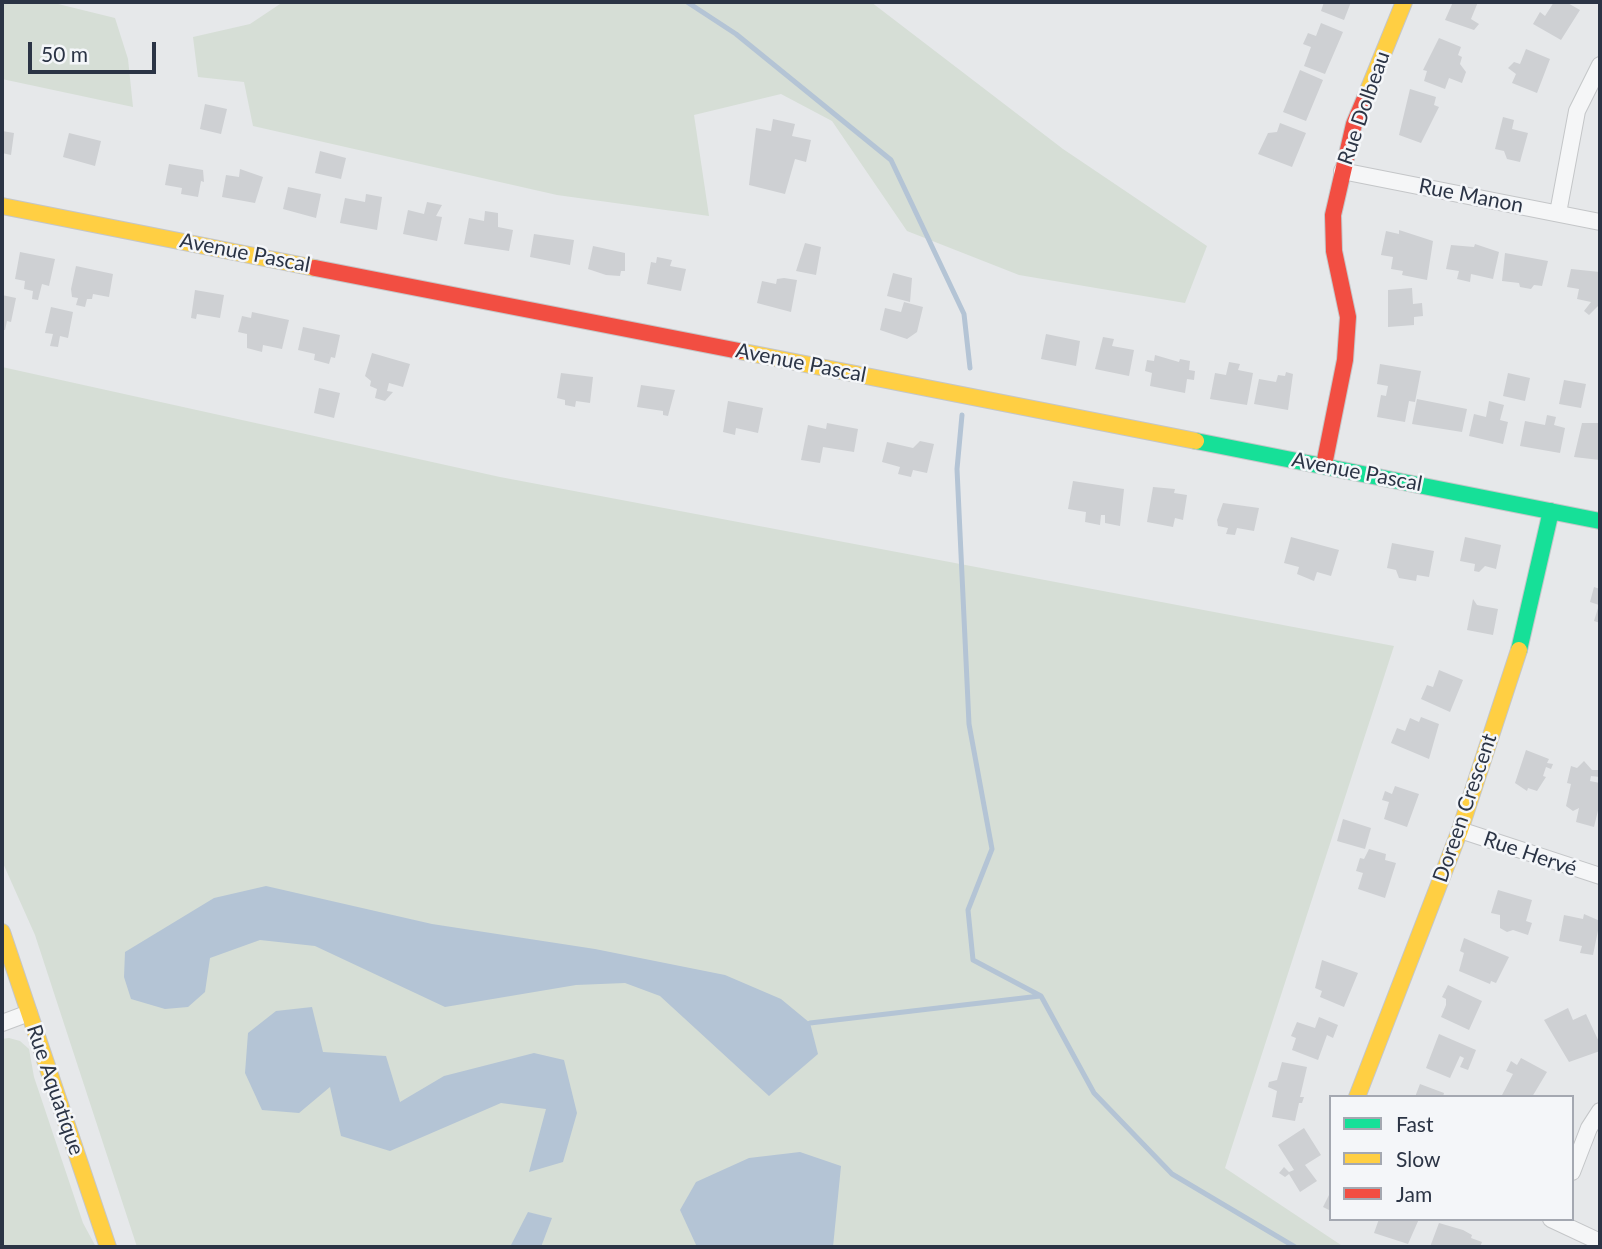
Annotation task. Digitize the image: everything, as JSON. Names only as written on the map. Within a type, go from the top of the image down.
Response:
[{"type":"street","name":"Rue Dolbeau","points":[[1324,465],[1345,360],[1348,317],[1334,251],[1333,215],[1354,124],[1404,2]]},
{"type":"street","points":[[1558,213],[1577,110],[1600,65]]},
{"type":"street","name":"Rue Manon","points":[[1342,171],[1600,222]]},
{"type":"street","name":"Avenue Pascal","points":[[2,206],[1600,521]]},
{"type":"street","name":"Doreen Crescent","points":[[1358,1095],[1460,830],[1521,643],[1551,511]]},
{"type":"street","name":"Rue Hervé","points":[[1460,830],[1600,876]]},
{"type":"street","name":"Rue Aquatique","points":[[2,932],[108,1247]]},
{"type":"street","points":[[2,1023],[29,1013]]},
{"type":"street","points":[[1574,1167],[1589,1128],[1600,1111]]},
{"type":"street","points":[[1555,1221],[1600,1242]]},
{"type":"shaded area","points":[[2,2],[50,2],[115,18],[128,59],[133,107],[2,79]]},
{"type":"shaded area","points":[[283,2],[871,2],[1063,149],[1207,246],[1185,303],[1019,275],[907,231],[832,121],[781,94],[694,115],[709,216],[557,195],[253,126],[244,82],[198,77],[193,37],[250,24]]},
{"type":"shaded area","points":[[2,367],[500,477],[1394,646],[1225,1168],[1344,1247],[137,1247],[35,935],[2,861]]},
{"type":"shaded area","points":[[2,1039],[20,1041],[29,1049],[34,1077],[83,1223],[96,1247],[2,1247]]},
{"type":"water","points":[[266,886],[432,924],[595,949],[725,975],[781,999],[810,1023],[818,1054],[769,1096],[660,996],[625,983],[576,985],[445,1007],[315,946],[260,940],[210,958],[205,992],[188,1007],[165,1009],[131,999],[124,977],[125,952],[214,898]]},
{"type":"water","points":[[312,1007],[323,1052],[386,1056],[400,1102],[444,1076],[534,1053],[564,1060],[577,1113],[563,1162],[529,1172],[546,1109],[501,1103],[390,1151],[341,1136],[330,1087],[299,1113],[262,1110],[245,1073],[248,1033],[276,1011]]},
{"type":"water","points":[[800,1152],[841,1166],[833,1247],[697,1247],[680,1210],[696,1182],[749,1158]]},
{"type":"water","points":[[528,1212],[552,1218],[541,1247],[510,1247]]},
{"type":"building","points":[[1324,2],[1351,2],[1344,20],[1321,11]]},
{"type":"building","points":[[1453,2],[1478,2],[1471,19],[1479,24],[1474,30],[1445,20]]},
{"type":"building","points":[[1554,2],[1566,2],[1580,10],[1561,40],[1533,24],[1540,12],[1545,16]]},
{"type":"building","points":[[1321,23],[1343,32],[1325,74],[1304,66],[1311,47],[1303,44],[1308,33],[1316,36]]},
{"type":"building","points":[[1439,38],[1461,47],[1458,55],[1462,57],[1460,64],[1466,72],[1462,83],[1449,78],[1445,89],[1424,81],[1427,71],[1423,70]]},
{"type":"building","points":[[1526,49],[1550,59],[1537,93],[1512,83],[1516,74],[1508,68],[1514,62],[1520,64]]},
{"type":"building","points":[[1300,70],[1323,80],[1306,121],[1283,112]]},
{"type":"building","points":[[1410,89],[1436,97],[1434,105],[1439,107],[1421,143],[1399,135]]},
{"type":"building","points":[[205,104],[227,109],[221,134],[200,129]]},
{"type":"building","points":[[1503,117],[1514,120],[1512,129],[1528,133],[1520,162],[1507,159],[1504,151],[1495,149]]},
{"type":"building","points":[[773,119],[795,124],[792,136],[811,140],[806,162],[795,159],[785,194],[749,185],[756,128],[771,131]]},
{"type":"building","points":[[1280,123],[1306,133],[1292,167],[1258,154],[1268,133],[1277,132]]},
{"type":"building","points":[[2,131],[14,133],[11,155],[2,153]]},
{"type":"building","points":[[69,133],[101,141],[95,166],[63,157]]},
{"type":"building","points":[[320,151],[346,158],[341,179],[315,173]]},
{"type":"building","points":[[169,164],[203,170],[204,182],[201,181],[198,197],[181,194],[182,188],[165,185]]},
{"type":"building","points":[[240,169],[263,177],[255,203],[222,197],[226,175],[239,177]]},
{"type":"building","points":[[288,187],[321,194],[316,218],[283,209]]},
{"type":"building","points":[[366,194],[382,197],[377,230],[340,223],[345,198],[365,202]]},
{"type":"building","points":[[427,202],[442,205],[436,216],[442,217],[437,241],[403,234],[408,210],[424,214]]},
{"type":"building","points":[[485,211],[498,213],[498,227],[513,230],[509,251],[464,244],[469,218],[484,221]]},
{"type":"building","points":[[1399,230],[1433,241],[1427,280],[1402,275],[1403,271],[1391,269],[1393,257],[1381,255],[1386,231],[1399,234]]},
{"type":"building","points":[[534,234],[574,240],[570,265],[530,257]]},
{"type":"building","points":[[805,243],[821,247],[816,275],[796,271]]},
{"type":"building","points":[[1475,244],[1499,252],[1493,279],[1471,274],[1470,282],[1457,279],[1459,271],[1446,269],[1451,245],[1474,247]]},
{"type":"building","points":[[593,246],[625,253],[625,271],[621,271],[620,276],[588,269]]},
{"type":"building","points":[[20,252],[55,259],[49,286],[42,284],[38,300],[32,299],[33,291],[24,289],[25,281],[15,279]]},
{"type":"building","points":[[1505,253],[1548,261],[1542,286],[1534,285],[1531,289],[1520,287],[1519,283],[1502,281]]},
{"type":"building","points":[[657,257],[672,260],[670,266],[686,269],[681,291],[647,284],[651,262],[656,263]]},
{"type":"building","points":[[76,266],[113,274],[109,297],[93,294],[92,299],[87,299],[85,307],[76,305],[78,298],[72,297],[71,289]]},
{"type":"building","points":[[1571,269],[1600,272],[1600,304],[1589,315],[1584,311],[1591,302],[1577,299],[1579,289],[1567,287]]},
{"type":"building","points":[[893,273],[912,278],[910,302],[887,296]]},
{"type":"building","points":[[777,279],[797,280],[791,312],[757,303],[762,281],[776,284]]},
{"type":"building","points":[[1412,288],[1413,304],[1422,303],[1423,316],[1414,317],[1414,325],[1388,327],[1388,290]]},
{"type":"building","points":[[195,290],[224,295],[220,318],[197,314],[196,319],[191,318]]},
{"type":"building","points":[[2,295],[16,298],[11,322],[7,321],[5,330],[2,330]]},
{"type":"building","points":[[904,302],[923,307],[917,332],[907,339],[880,330],[885,308],[901,312]]},
{"type":"building","points":[[51,307],[73,312],[68,338],[60,336],[58,347],[50,346],[53,334],[45,333]]},
{"type":"building","points":[[252,312],[289,320],[282,349],[263,345],[262,352],[247,348],[247,334],[238,332],[242,316],[251,318]]},
{"type":"building","points":[[303,327],[340,335],[335,358],[331,357],[329,364],[314,360],[315,354],[298,350]]},
{"type":"building","points":[[1046,334],[1080,341],[1076,366],[1041,359]]},
{"type":"building","points":[[1103,337],[1114,339],[1112,346],[1134,350],[1129,376],[1095,369]]},
{"type":"building","points":[[372,353],[410,364],[403,387],[389,383],[387,391],[393,392],[385,401],[375,398],[377,389],[370,386],[371,381],[365,376]]},
{"type":"building","points":[[1155,355],[1179,362],[1180,359],[1190,361],[1189,370],[1195,371],[1194,380],[1187,379],[1185,393],[1150,386],[1152,373],[1145,371],[1147,360],[1154,361]]},
{"type":"building","points":[[1229,362],[1240,364],[1238,370],[1253,373],[1247,405],[1210,399],[1215,373],[1226,375]]},
{"type":"building","points":[[1380,364],[1421,371],[1415,402],[1409,401],[1405,422],[1377,417],[1381,395],[1386,396],[1388,386],[1377,384]]},
{"type":"building","points":[[1286,372],[1293,374],[1288,410],[1254,404],[1259,379],[1276,382],[1278,375],[1285,376]]},
{"type":"building","points":[[561,373],[593,377],[590,403],[576,401],[575,407],[565,405],[565,400],[557,398]]},
{"type":"building","points":[[1508,373],[1530,378],[1525,401],[1503,396]]},
{"type":"building","points":[[1564,380],[1586,384],[1581,408],[1559,404]]},
{"type":"building","points":[[641,385],[675,390],[668,416],[663,415],[663,411],[637,407]]},
{"type":"building","points":[[319,388],[340,393],[334,418],[314,413]]},
{"type":"building","points":[[1417,399],[1467,409],[1462,432],[1412,424]]},
{"type":"building","points":[[728,401],[763,408],[758,433],[736,428],[735,435],[723,432]]},
{"type":"building","points":[[1489,401],[1504,405],[1500,420],[1508,422],[1503,444],[1469,436],[1474,414],[1486,417]]},
{"type":"building","points":[[1547,415],[1556,417],[1554,425],[1565,428],[1560,453],[1520,446],[1525,421],[1545,425]]},
{"type":"building","points":[[827,423],[858,429],[854,452],[823,447],[820,463],[801,460],[808,425],[826,429]]},
{"type":"building","points":[[1582,423],[1600,423],[1600,460],[1574,457]]},
{"type":"building","points":[[920,441],[934,444],[927,473],[913,470],[911,477],[898,474],[900,467],[882,462],[887,442],[913,448]]},
{"type":"building","points":[[1073,481],[1124,489],[1120,526],[1105,523],[1105,515],[1101,515],[1100,525],[1085,522],[1086,512],[1068,509]]},
{"type":"building","points":[[1153,487],[1175,489],[1174,493],[1187,495],[1183,520],[1175,518],[1173,527],[1147,522]]},
{"type":"building","points":[[1223,503],[1259,508],[1254,531],[1237,528],[1235,535],[1226,534],[1228,528],[1218,526],[1217,520]]},
{"type":"building","points":[[1291,537],[1339,550],[1331,576],[1317,572],[1314,581],[1297,574],[1299,567],[1284,563]]},
{"type":"building","points":[[1465,537],[1501,545],[1496,569],[1485,566],[1479,572],[1474,571],[1475,564],[1460,561]]},
{"type":"building","points":[[1392,543],[1434,551],[1429,577],[1417,575],[1416,581],[1399,578],[1396,570],[1387,568]]},
{"type":"building","points":[[1594,587],[1600,589],[1600,623],[1594,621],[1599,605],[1590,602]]},
{"type":"building","points":[[1473,599],[1477,605],[1498,609],[1493,635],[1467,630]]},
{"type":"building","points":[[1439,670],[1463,680],[1450,712],[1421,699],[1427,685],[1433,687]]},
{"type":"building","points":[[1421,717],[1439,724],[1429,759],[1391,743],[1397,728],[1405,731],[1410,718],[1419,722]]},
{"type":"building","points":[[1526,750],[1549,759],[1547,763],[1553,764],[1551,769],[1546,767],[1543,776],[1546,777],[1537,791],[1528,788],[1527,791],[1515,783]]},
{"type":"building","points":[[1584,761],[1592,770],[1600,770],[1600,777],[1591,776],[1590,781],[1600,783],[1600,802],[1594,827],[1576,822],[1579,808],[1573,811],[1566,806],[1571,784],[1567,783],[1571,766],[1577,768]]},
{"type":"building","points":[[1395,786],[1419,794],[1407,827],[1384,819],[1389,802],[1382,800],[1385,791],[1392,794]]},
{"type":"building","points":[[1343,819],[1371,828],[1365,849],[1337,841]]},
{"type":"building","points":[[1369,849],[1386,854],[1385,860],[1396,863],[1385,898],[1358,889],[1363,873],[1356,871],[1360,858],[1364,859]]},
{"type":"building","points":[[1498,890],[1532,900],[1526,921],[1532,923],[1528,935],[1513,930],[1507,932],[1500,928],[1500,915],[1491,913]]},
{"type":"building","points":[[1584,914],[1600,921],[1593,955],[1580,953],[1582,946],[1559,941],[1564,915],[1583,919]]},
{"type":"building","points":[[1464,938],[1509,957],[1496,983],[1491,981],[1490,984],[1459,971],[1464,953],[1460,951]]},
{"type":"building","points":[[1322,960],[1358,973],[1344,1007],[1320,997],[1322,991],[1315,988]]},
{"type":"building","points":[[1448,985],[1482,1001],[1469,1030],[1441,1017],[1446,1005],[1446,999],[1442,997]]},
{"type":"building","points":[[1568,1008],[1573,1020],[1586,1014],[1600,1044],[1600,1051],[1569,1062],[1544,1020]]},
{"type":"building","points":[[1319,1017],[1338,1025],[1333,1038],[1327,1035],[1318,1060],[1292,1050],[1296,1038],[1291,1036],[1297,1022],[1315,1028]]},
{"type":"building","points":[[1439,1034],[1476,1050],[1468,1070],[1460,1067],[1464,1058],[1460,1056],[1450,1078],[1426,1068]]},
{"type":"building","points":[[1521,1058],[1547,1072],[1533,1095],[1502,1095],[1513,1074],[1506,1071],[1511,1061],[1517,1065]]},
{"type":"building","points":[[1282,1062],[1307,1067],[1300,1097],[1304,1097],[1302,1103],[1299,1103],[1295,1121],[1272,1117],[1277,1091],[1268,1087],[1269,1082],[1277,1080]]},
{"type":"building","points":[[1420,1084],[1444,1093],[1444,1095],[1416,1095]]},
{"type":"building","points":[[1304,1128],[1321,1155],[1305,1165],[1317,1181],[1300,1192],[1289,1174],[1285,1177],[1279,1173],[1284,1167],[1289,1172],[1294,1170],[1278,1145]]},
{"type":"building","points":[[1329,1195],[1329,1210],[1323,1207]]},
{"type":"building","points":[[1378,1221],[1418,1221],[1408,1244],[1374,1233]]},
{"type":"building","points":[[1439,1223],[1472,1235],[1471,1238],[1482,1242],[1480,1247],[1430,1247]]},
{"type":"waterway","points":[[687,2],[736,34],[891,160],[964,314],[970,368]]},
{"type":"waterway","points":[[962,415],[957,469],[969,724],[992,849],[968,910],[973,960],[1041,996],[1094,1093],[1172,1174],[1295,1247]]},
{"type":"waterway","points":[[810,1023],[1040,996]]},
{"type":"traffic: fast","points":[[1196,441],[1600,521]]},
{"type":"traffic: fast","points":[[1519,650],[1551,511]]},
{"type":"traffic: slow","points":[[1365,98],[1404,2]]},
{"type":"traffic: slow","points":[[2,206],[315,268]]},
{"type":"traffic: slow","points":[[739,351],[1196,441]]},
{"type":"traffic: slow","points":[[1358,1095],[1460,830],[1519,650]]},
{"type":"traffic: slow","points":[[2,932],[108,1247]]},
{"type":"traffic: jam","points":[[1324,465],[1345,360],[1348,317],[1334,251],[1333,215],[1354,124],[1365,98]]},
{"type":"traffic: jam","points":[[315,268],[739,351]]}]
